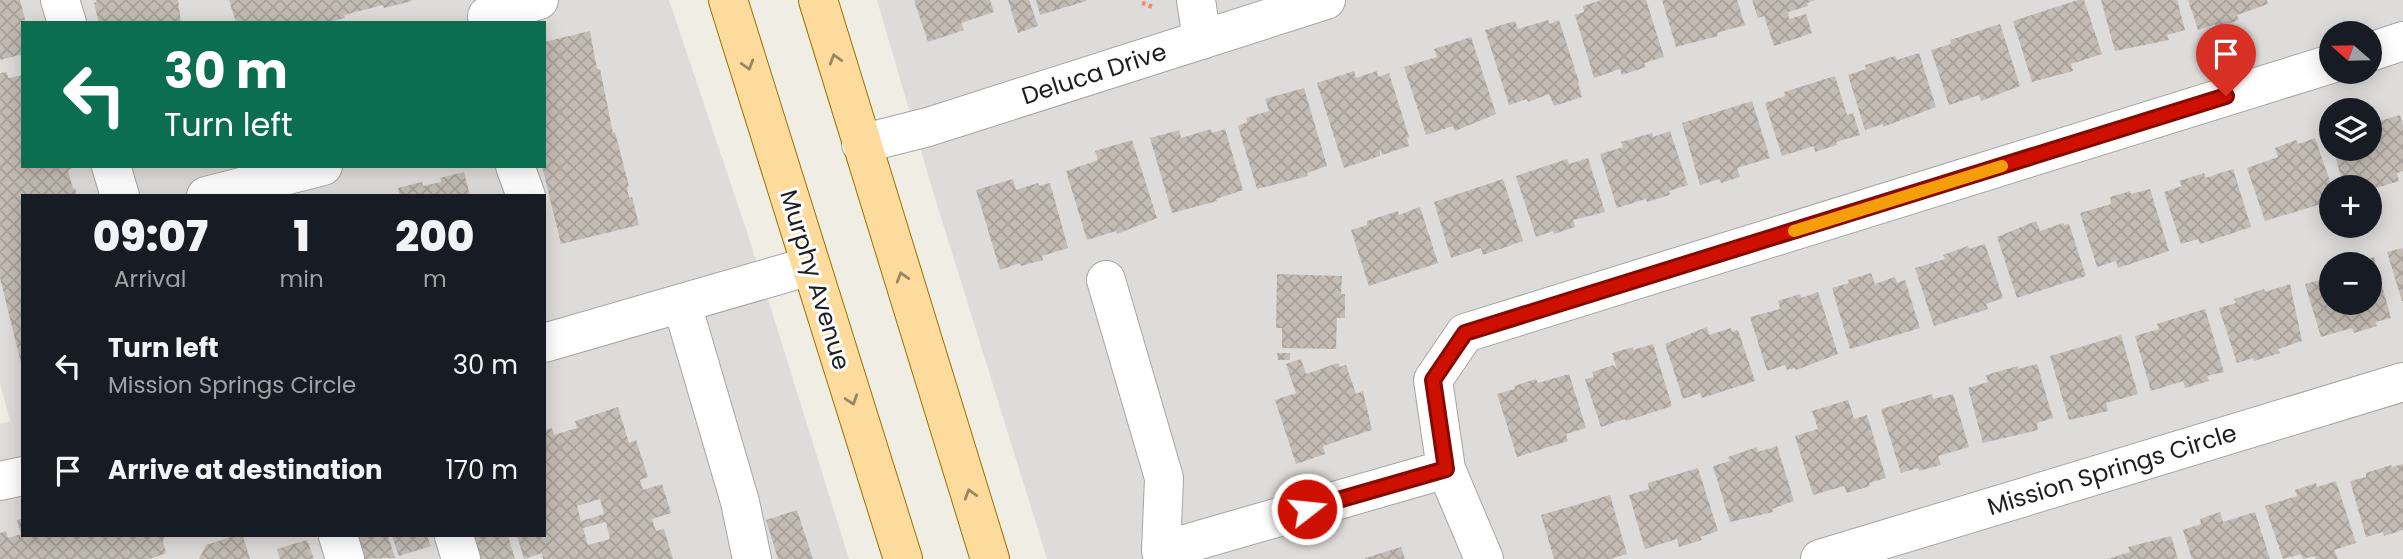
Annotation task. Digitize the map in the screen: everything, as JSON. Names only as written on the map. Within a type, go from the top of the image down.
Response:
[{"type":"main road","name":"Murphy Avenue","points":[[729,0],[903,559]]},
{"type":"main road","points":[[818,0],[990,559]]},
{"type":"street","points":[[60,0],[66,21]]},
{"type":"street","points":[[487,19],[539,0]]},
{"type":"street","points":[[1196,0],[1202,40]]},
{"type":"street","name":"Deluca Drive","points":[[861,144],[928,127],[1326,0]]},
{"type":"street","points":[[2382,48],[2403,41]]},
{"type":"street","points":[[1485,559],[1446,469],[1433,380],[1465,333],[2319,68]]},
{"type":"street","points":[[112,168],[119,194]]},
{"type":"street","points":[[214,194],[315,168]]},
{"type":"street","points":[[516,168],[525,194]]},
{"type":"street","points":[[546,342],[810,267]]},
{"type":"street","points":[[1106,280],[1164,478],[1161,551],[1446,469]]},
{"type":"street","points":[[682,304],[740,502],[752,559]]},
{"type":"street","name":"Mission Springs Circle","points":[[1820,559],[2403,382]]},
{"type":"street","points":[[0,481],[21,476]]},
{"type":"street","points":[[338,537],[345,559]]},
{"type":"street","points":[[454,537],[461,559]]},
{"type":"path","points":[[1142,3],[1153,7]]},
{"type":"shaded area","points":[[0,0],[669,0],[747,232],[849,559],[0,559],[0,424],[10,421],[0,383]]},
{"type":"shaded area","points":[[877,0],[2403,0],[2403,559],[1047,559],[931,185]]},
{"type":"building","points":[[0,0],[20,0],[25,21],[21,21],[21,55],[0,60]]},
{"type":"building","points":[[96,0],[178,0],[181,21],[98,21],[94,3]]},
{"type":"building","points":[[229,0],[412,0],[344,15],[345,18],[332,21],[235,21]]},
{"type":"building","points":[[914,0],[990,0],[994,12],[961,23],[964,30],[928,42]]},
{"type":"building","points":[[1008,0],[1029,0],[1038,26],[1018,33]]},
{"type":"building","points":[[1036,0],[1086,0],[1086,1],[1040,15]]},
{"type":"building","points":[[1602,0],[1646,0],[1664,57],[1644,63],[1646,67],[1622,75],[1620,69],[1594,78],[1575,15],[1584,12],[1583,6]]},
{"type":"building","points":[[1662,0],[1737,0],[1745,25],[1717,33],[1718,36],[1676,47]]},
{"type":"building","points":[[1752,0],[1815,0],[1807,3],[1808,6],[1788,12],[1789,19],[1806,14],[1812,33],[1774,46],[1764,16],[1758,18]]},
{"type":"building","points":[[2084,0],[2102,54],[2071,64],[2073,71],[2032,82],[2013,21]]},
{"type":"building","points":[[2101,0],[2177,0],[2185,30],[2167,35],[2169,40],[2115,51]]},
{"type":"building","points":[[2188,0],[2267,0],[2268,4],[2237,15],[2239,20],[2216,28],[2215,24],[2198,30]]},
{"type":"building","points":[[1548,20],[1549,24],[1559,20],[1582,97],[1554,106],[1549,94],[1528,102],[1527,99],[1509,105],[1485,30],[1515,21],[1518,29]]},
{"type":"building","points":[[2000,24],[2020,86],[1981,101],[1979,95],[1949,105],[1931,50],[1951,44],[1950,40]]},
{"type":"building","points":[[590,31],[613,133],[615,132],[629,186],[629,198],[632,197],[639,225],[561,244],[542,168],[546,168],[546,42]]},
{"type":"building","points":[[1471,37],[1496,114],[1455,131],[1453,126],[1426,135],[1404,67],[1437,57],[1434,49]]},
{"type":"building","points":[[1919,53],[1936,107],[1883,127],[1883,124],[1865,130],[1848,75],[1866,69],[1865,65],[1895,56],[1897,60]]},
{"type":"building","points":[[1354,71],[1356,78],[1377,71],[1378,77],[1389,73],[1409,137],[1409,146],[1382,155],[1380,149],[1380,156],[1344,168],[1317,83]]},
{"type":"building","points":[[7,72],[8,78],[21,75],[21,168],[71,168],[68,170],[76,194],[21,194],[21,363],[0,278],[0,73]]},
{"type":"building","points":[[1835,76],[1847,115],[1853,113],[1860,135],[1815,152],[1814,146],[1782,156],[1765,103],[1785,96],[1784,92]]},
{"type":"building","points":[[1304,88],[1327,166],[1307,173],[1308,176],[1257,189],[1238,126],[1247,122],[1246,118],[1269,111],[1265,99]]},
{"type":"building","points":[[1752,101],[1770,158],[1737,168],[1740,177],[1721,183],[1720,179],[1700,185],[1682,123]]},
{"type":"building","points":[[2400,115],[2403,126],[2403,171],[2397,173],[2399,181],[2382,186],[2382,175],[2341,175],[2336,161],[2382,161],[2382,120]]},
{"type":"building","points":[[1211,129],[1212,133],[1225,129],[1243,190],[1216,199],[1217,201],[1172,213],[1150,138],[1179,130],[1181,138]]},
{"type":"building","points":[[1670,131],[1688,185],[1669,191],[1670,195],[1617,208],[1600,154],[1623,147],[1621,142],[1652,133],[1653,137]]},
{"type":"building","points":[[2315,138],[2319,161],[2323,161],[2328,175],[2319,175],[2319,205],[2265,221],[2247,168],[2278,157],[2275,148],[2296,140],[2298,144]]},
{"type":"building","points":[[1132,140],[1157,218],[1117,234],[1116,231],[1087,240],[1066,171],[1098,160],[1095,151]]},
{"type":"building","points":[[1588,158],[1605,212],[1573,220],[1575,227],[1536,237],[1516,176],[1567,159],[1569,164]]},
{"type":"building","points":[[2233,169],[2251,227],[2200,244],[2198,239],[2181,244],[2164,192],[2182,186],[2179,181],[2204,173],[2205,178]]},
{"type":"building","points":[[464,172],[470,194],[400,194],[398,188],[422,182],[423,186],[441,182],[440,178]]},
{"type":"building","points":[[1013,179],[1016,190],[1038,183],[1039,186],[1050,183],[1068,248],[1042,256],[1043,260],[1021,266],[1020,263],[1000,270],[976,190]]},
{"type":"building","points":[[1503,179],[1523,241],[1483,255],[1481,248],[1451,258],[1434,202]]},
{"type":"building","points":[[2150,189],[2169,251],[2118,268],[2116,261],[2097,267],[2080,213],[2111,204],[2110,197]]},
{"type":"building","points":[[1420,207],[1438,263],[1369,286],[1351,230],[1367,225],[1367,221],[1398,211],[1399,215]]},
{"type":"building","points":[[2036,221],[2040,231],[2063,223],[2069,224],[2086,276],[2017,298],[1997,237]]},
{"type":"building","points":[[1985,244],[2003,298],[1986,304],[1988,309],[1934,326],[1915,268],[1945,259],[1943,255],[1968,246],[1969,249]]},
{"type":"building","points":[[2403,248],[2403,301],[2402,301],[2387,252]]},
{"type":"building","points":[[1871,273],[1875,284],[1895,277],[1897,283],[1905,280],[1920,328],[1850,349],[1832,288]]},
{"type":"building","points":[[1277,274],[1342,276],[1341,294],[1345,294],[1345,318],[1337,318],[1336,349],[1282,348],[1282,328],[1276,328]]},
{"type":"building","points":[[2319,280],[2319,315],[2382,315],[2382,286],[2391,318],[2375,322],[2377,326],[2354,333],[2352,328],[2321,337],[2305,284]]},
{"type":"building","points":[[2290,284],[2302,341],[2278,349],[2280,353],[2237,363],[2219,308],[2236,303],[2234,299]]},
{"type":"building","points":[[1818,292],[1838,354],[1796,370],[1787,370],[1785,365],[1767,371],[1750,317],[1780,309],[1778,301],[1800,294],[1801,298]]},
{"type":"building","points":[[2205,309],[2224,372],[2207,376],[2209,381],[2185,388],[2183,381],[2151,391],[2135,336],[2159,329],[2157,324]]},
{"type":"building","points":[[1707,327],[1709,335],[1731,328],[1732,332],[1738,330],[1755,381],[1702,398],[1700,393],[1683,399],[1665,344]]},
{"type":"building","points":[[2121,335],[2138,394],[2106,403],[2108,411],[2069,420],[2050,356]]},
{"type":"building","points":[[1653,344],[1672,406],[1601,427],[1585,379],[1594,377],[1592,372],[1614,365],[1617,370],[1612,353]]},
{"type":"building","points":[[1277,353],[1290,353],[1290,360],[1278,360]]},
{"type":"building","points":[[1301,359],[1306,374],[1338,363],[1340,367],[1346,365],[1356,394],[1363,391],[1372,430],[1323,446],[1325,454],[1296,464],[1275,400],[1296,393],[1286,364]]},
{"type":"building","points":[[2037,364],[2053,418],[2037,423],[2038,430],[1983,443],[1968,388],[1988,382],[1986,375]]},
{"type":"building","points":[[1569,374],[1586,428],[1566,434],[1568,441],[1517,457],[1497,394],[1536,379],[1538,383]]},
{"type":"building","points":[[1932,394],[1933,399],[1953,394],[1969,447],[1938,456],[1941,465],[1901,473],[1881,409]]},
{"type":"building","points":[[1848,400],[1854,419],[1867,415],[1886,478],[1847,493],[1844,486],[1813,495],[1795,436],[1818,429],[1812,411]]},
{"type":"building","points":[[618,407],[629,443],[636,440],[648,477],[640,480],[643,490],[662,484],[671,513],[652,519],[656,531],[664,529],[673,559],[543,559],[542,553],[524,559],[517,537],[546,537],[546,430],[552,428],[554,435],[577,428],[575,421]],"holes":[[[600,499],[604,514],[581,521],[577,506]],[[606,522],[610,539],[588,545],[583,528]]]},
{"type":"building","points":[[1777,446],[1794,501],[1772,509],[1773,512],[1730,522],[1713,466],[1730,461],[1728,457],[1757,447],[1758,452]]},
{"type":"building","points":[[2403,464],[2403,530],[2384,536],[2383,532],[2366,537],[2350,481],[2366,477],[2366,473]]},
{"type":"building","points":[[1698,468],[1718,531],[1700,537],[1702,540],[1679,547],[1677,539],[1645,549],[1629,495],[1649,489],[1648,483]]},
{"type":"building","points":[[2336,481],[2356,543],[2334,550],[2338,559],[2316,559],[2315,556],[2303,559],[2301,554],[2283,559],[2265,506],[2297,496],[2295,490],[2316,483],[2317,487]]},
{"type":"building","points":[[1610,495],[1627,554],[1610,559],[1554,559],[1541,515]]},
{"type":"building","points":[[797,510],[813,559],[778,559],[766,520]]},
{"type":"building","points":[[2220,512],[2223,522],[2255,512],[2270,559],[2192,559],[2183,530],[2201,524],[2200,519]]},
{"type":"building","points":[[21,519],[21,534],[17,520]]},
{"type":"building","points":[[6,531],[8,538],[21,534],[21,537],[165,537],[166,553],[150,559],[0,559],[0,533]]},
{"type":"building","points":[[2171,536],[2178,559],[2108,559],[2130,552],[2128,547]]},
{"type":"building","points":[[231,537],[243,537],[250,559],[199,559],[206,545]]},
{"type":"building","points":[[353,537],[388,537],[395,558],[360,559]]},
{"type":"building","points":[[392,537],[427,537],[431,546],[399,556]]},
{"type":"building","points":[[473,537],[508,537],[515,559],[480,559]]},
{"type":"building","points":[[307,540],[314,559],[280,559],[277,549]]},
{"type":"building","points":[[1401,547],[1405,559],[1365,559],[1365,558]]},
{"type":"slow traffic","points":[[1794,231],[2002,166]]},
{"type":"route","points":[[1307,509],[1446,469],[1433,380],[1465,333],[2226,96]]}]
